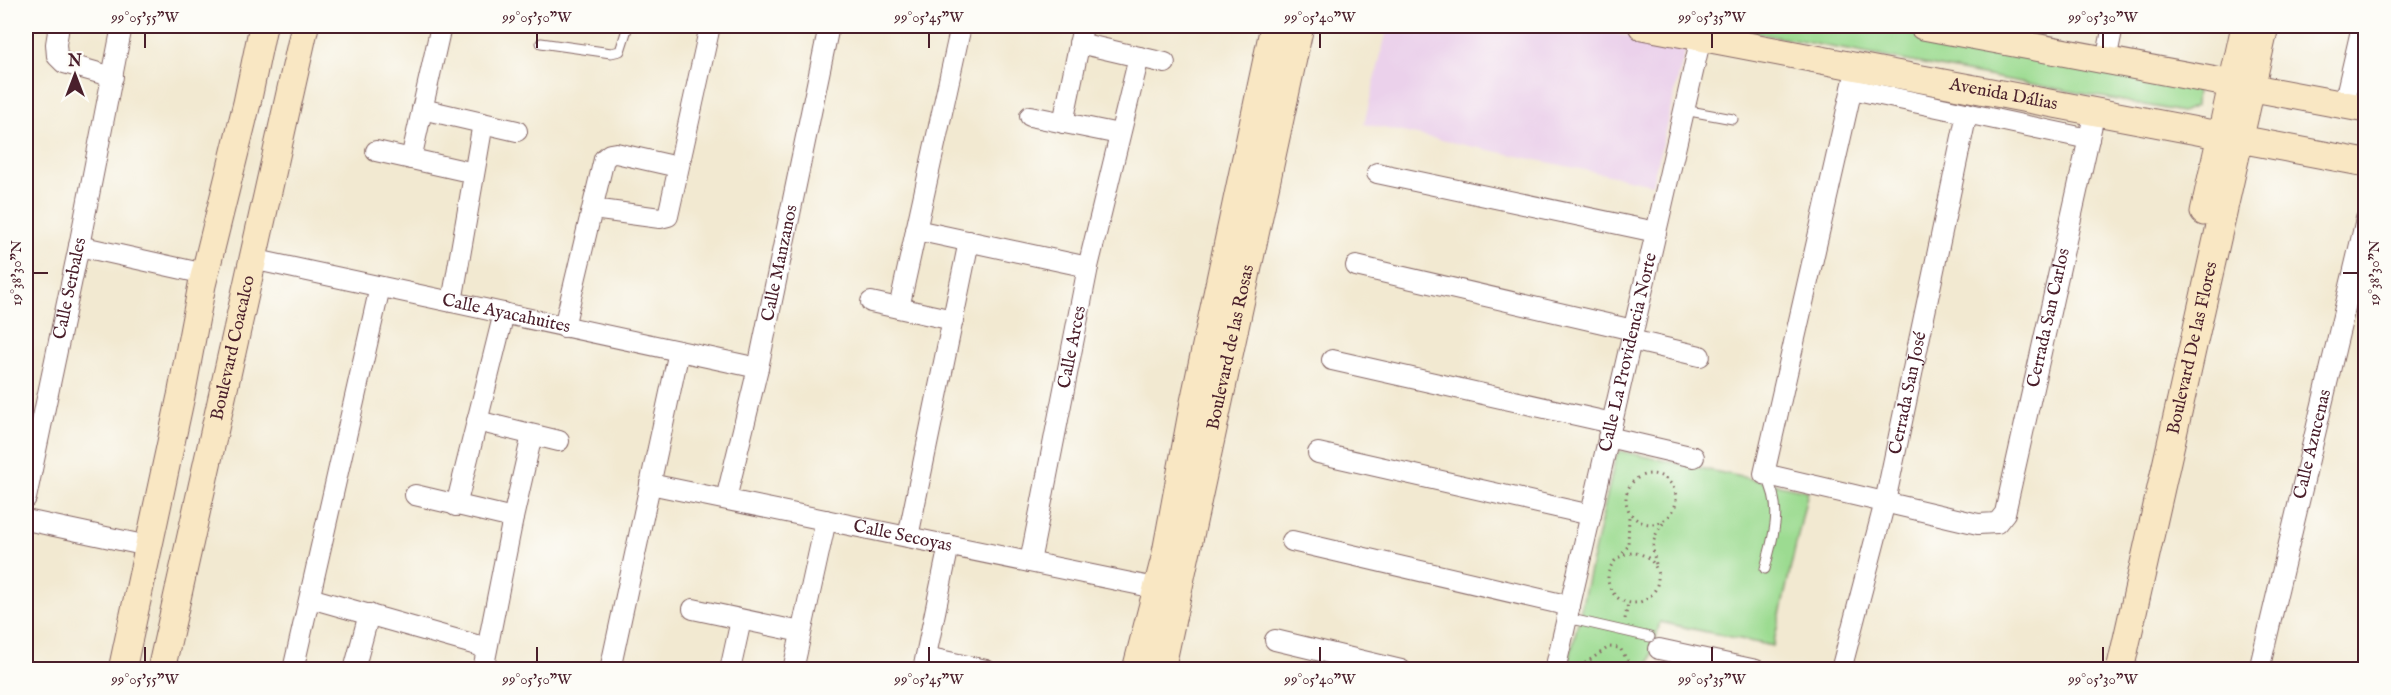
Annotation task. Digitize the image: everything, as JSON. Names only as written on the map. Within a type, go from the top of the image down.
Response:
[{"type":"street","points":[[59,26],[57,56],[64,63],[113,77]]},
{"type":"street","name":"Calle Serbales","points":[[26,498],[122,26]]},
{"type":"street","points":[[122,669],[204,274],[263,26]]},
{"type":"street","name":"Boulevard Coacalco","points":[[160,669],[305,26]]},
{"type":"street","points":[[411,159],[441,26]]},
{"type":"street","points":[[593,209],[660,218],[668,216],[710,26]]},
{"type":"street","name":"Calle Manzanos","points":[[726,500],[758,368],[829,26]]},
{"type":"street","points":[[899,308],[961,26]]},
{"type":"street","name":"Boulevard de las Rosas","points":[[1136,669],[1168,590],[1165,558],[1194,402],[1274,26]]},
{"type":"street","name":"Boulevard de las Rosas","points":[[1161,669],[1168,590],[1300,26]]},
{"type":"street","name":"Avenida Dálias","points":[[1642,26],[1701,37],[1854,78],[2095,111],[2366,163]]},
{"type":"street","points":[[1923,26],[1996,32],[2106,60],[2355,107],[2362,26]]},
{"type":"street","points":[[2106,60],[2113,26]]},
{"type":"street","name":"Boulevard De las Flores","points":[[2120,669],[2241,85],[2244,26]]},
{"type":"street","name":"Boulevard De las Flores","points":[[2241,85],[2265,26]]},
{"type":"street","points":[[1063,123],[1081,34],[1139,57],[1166,63]]},
{"type":"street","name":"Calle La Providencia Norte","points":[[1555,669],[1701,37]]},
{"type":"street","name":"Calle Arces","points":[[1030,562],[1088,267],[1139,57]]},
{"type":"street","points":[[1885,502],[1764,474],[1854,78],[1966,113],[2089,139]]},
{"type":"street","points":[[422,109],[517,131]]},
{"type":"street","name":"Cerrada San Carlos","points":[[1885,502],[1978,524],[1997,523],[2005,513],[2095,111]]},
{"type":"street","name":"Cerrada San José","points":[[1841,669],[1885,502],[1966,113]]},
{"type":"street","points":[[1030,116],[1119,134]]},
{"type":"street","points":[[452,302],[483,123]]},
{"type":"street","name":"Boulevard De las Flores","points":[[2102,669],[2230,137]]},
{"type":"street","points":[[376,151],[474,173]]},
{"type":"street","points":[[564,327],[604,159],[616,153],[678,167]]},
{"type":"street","points":[[1377,173],[1656,232]]},
{"type":"street","name":"Calle Azucenas","points":[[2259,669],[2366,219]]},
{"type":"street","points":[[916,230],[1088,267]]},
{"type":"street","points":[[908,537],[969,240]]},
{"type":"street","points":[[79,246],[204,274]]},
{"type":"street","name":"Calle Ayacahuites","points":[[252,259],[758,368]]},
{"type":"street","points":[[1356,266],[1632,335],[1700,356]]},
{"type":"street","points":[[293,669],[380,287]]},
{"type":"street","points":[[871,302],[953,320]]},
{"type":"street","points":[[456,506],[504,313]]},
{"type":"street","points":[[610,669],[679,351]]},
{"type":"street","points":[[1332,360],[1610,430],[1694,458]]},
{"type":"street","points":[[477,422],[559,441]]},
{"type":"street","points":[[483,669],[532,435]]},
{"type":"street","points":[[1318,453],[1591,515]]},
{"type":"street","name":"Calle Secoyas","points":[[650,484],[1168,590]]},
{"type":"street","points":[[415,495],[513,518]]},
{"type":"street","points":[[26,520],[148,546]]},
{"type":"street","points":[[793,669],[826,520]]},
{"type":"street","points":[[1292,540],[1568,612]]},
{"type":"street","points":[[949,545],[924,663],[986,669]]},
{"type":"street","points":[[310,598],[487,648]]},
{"type":"street","points":[[693,609],[801,632]]},
{"type":"street","points":[[354,669],[369,614]]},
{"type":"street","points":[[730,669],[741,620]]},
{"type":"street","points":[[1275,640],[1401,669]]},
{"type":"street","points":[[1655,643],[1714,665],[1756,669]]},
{"type":"lane","points":[[541,43],[610,53],[620,51],[628,26]]},
{"type":"lane","points":[[1684,110],[1732,119]]},
{"type":"lane","points":[[1764,474],[1773,489],[1777,518],[1765,569]]},
{"type":"lane","points":[[1568,612],[1655,643]]},
{"type":"path","points":[[1648,474],[1657,474],[1671,483],[1676,498],[1675,506],[1666,520],[1656,531],[1652,544],[1658,577],[1654,593],[1641,602],[1624,602],[1611,592],[1607,584],[1610,567],[1628,546],[1629,513],[1625,496],[1632,481],[1648,474]]},
{"type":"path","points":[[1629,513],[1642,524],[1659,524],[1666,520]]},
{"type":"path","points":[[1622,555],[1639,553],[1653,562],[1657,569]]},
{"type":"path","points":[[1575,669],[1609,647],[1614,647],[1620,648],[1633,669]]},
{"type":"shaded area","points":[[1388,26],[1573,26],[1686,47],[1652,184],[1364,124]]},
{"type":"green space","points":[[1718,26],[1878,26],[2197,86],[2196,106],[2182,112]]},
{"type":"green space","points":[[1620,451],[1808,491],[1773,646],[1660,622],[1648,669],[1567,670],[1616,456]]}]
